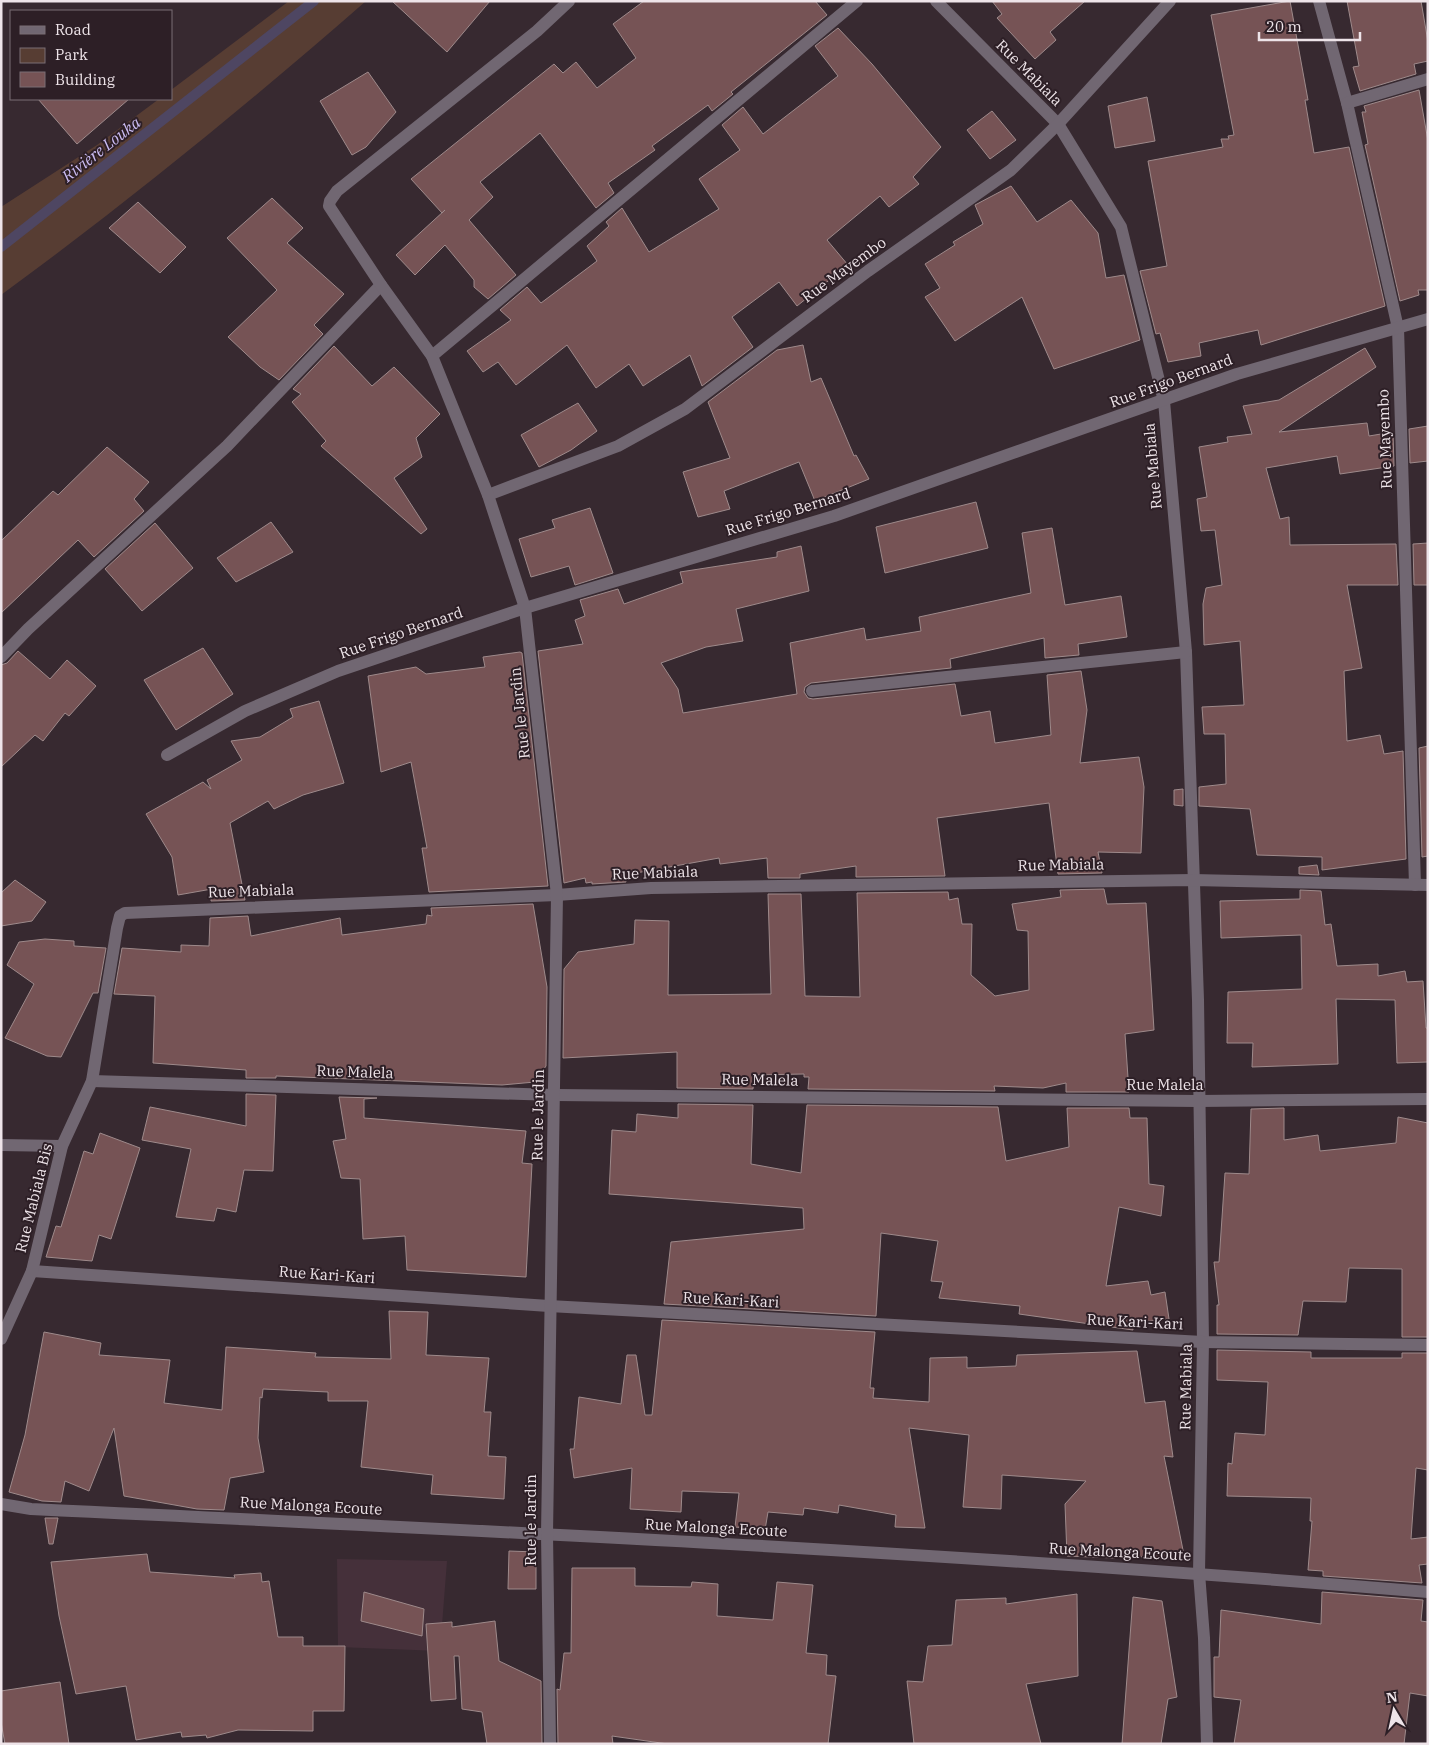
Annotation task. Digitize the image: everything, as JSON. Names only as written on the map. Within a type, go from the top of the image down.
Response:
[{"type":"street","name":"Rue le Jardin","points":[[550,1744],[547,1534],[549,1306],[555,1095],[557,895],[525,608],[488,495],[432,356],[381,285],[330,206],[332,196],[537,31],[569,1]]},
{"type":"street","points":[[432,356],[857,1]]},
{"type":"street","name":"Rue Mabiala","points":[[936,1],[1058,124],[1121,227],[1164,401],[1186,652],[1198,1000],[1203,1342],[1199,1573],[1204,1638],[1207,1744]]},
{"type":"street","name":"Rue Mayembo","points":[[488,495],[618,446],[685,409],[868,271],[1011,170],[1058,124],[1170,1]]},
{"type":"street","name":"Rue Mayembo","points":[[1319,1],[1347,103],[1398,328],[1421,885]]},
{"type":"street","points":[[1347,103],[1428,79]]},
{"type":"street","points":[[1,657],[28,629],[227,446],[381,285]]},
{"type":"street","name":"Rue Frigo Bernard","points":[[167,755],[246,711],[338,671],[525,608],[834,516],[1236,374],[1428,319]]},
{"type":"street","points":[[812,691],[1186,652]]},
{"type":"street","name":"Rue Mabiala","points":[[120,916],[130,912],[557,895],[661,888],[1193,880],[1421,885]]},
{"type":"street","name":"Rue Mabiala Bis","points":[[1,1339],[32,1271],[62,1146],[92,1081],[120,916]]},
{"type":"street","name":"Rue Malela","points":[[92,1081],[555,1095],[1198,1101],[1428,1099]]},
{"type":"street","points":[[1,1145],[62,1146]]},
{"type":"street","name":"Rue Kari-Kari","points":[[32,1271],[549,1306],[1203,1342],[1428,1345]]},
{"type":"street","name":"Rue Malonga Ecoute","points":[[1,1504],[31,1509],[547,1534],[1199,1573],[1428,1592]]},
{"type":"shaded area","points":[[337,1559],[447,1561],[440,1651],[338,1647]]},
{"type":"green space","points":[[289,1],[366,1],[186,152],[95,225],[1,295],[1,207],[97,145],[158,100],[172,100],[172,89]]},
{"type":"building","points":[[392,1],[490,1],[447,52]]},
{"type":"building","points":[[644,1],[815,1],[827,15],[731,92],[733,94],[712,111],[708,105],[652,146],[655,150],[608,183],[614,193],[596,208],[540,133],[480,182],[493,197],[469,220],[516,275],[488,299],[474,287],[474,280],[445,245],[415,275],[396,255],[442,213],[411,179],[554,64],[563,73],[576,62],[597,88],[636,58],[613,24]]},
{"type":"building","points":[[992,1],[1085,1],[1050,32],[1056,40],[1035,59],[997,18],[1002,14]]},
{"type":"building","points":[[1290,1],[1308,100],[1305,100],[1314,153],[1349,147],[1385,306],[1261,345],[1258,330],[1199,343],[1201,356],[1168,362],[1160,333],[1156,334],[1140,271],[1167,266],[1148,161],[1223,147],[1221,139],[1229,139],[1228,136],[1234,135],[1211,15]]},
{"type":"building","points":[[1347,1],[1421,1],[1428,42],[1428,61],[1414,64],[1416,74],[1360,91],[1353,67],[1359,66]]},
{"type":"building","points":[[838,28],[872,64],[941,147],[913,177],[919,184],[889,207],[880,196],[827,240],[848,265],[797,306],[779,282],[732,317],[753,347],[702,386],[690,355],[643,386],[629,364],[596,388],[567,345],[516,385],[498,362],[483,372],[467,351],[511,320],[500,310],[527,287],[541,303],[597,261],[587,246],[609,226],[606,222],[622,208],[649,252],[719,209],[699,179],[740,150],[722,125],[743,107],[763,134],[838,76],[815,46]]},
{"type":"building","points":[[368,72],[396,112],[366,147],[352,155],[320,101]]},
{"type":"building","points":[[1419,90],[1428,141],[1428,290],[1418,290],[1419,295],[1400,301],[1365,145],[1368,144],[1362,112],[1366,112],[1364,106]]},
{"type":"building","points":[[1147,97],[1155,141],[1115,148],[1108,106]]},
{"type":"building","points":[[39,100],[128,100],[77,144]]},
{"type":"building","points":[[992,111],[1016,140],[990,159],[967,130]]},
{"type":"building","points":[[1011,186],[1037,222],[1071,200],[1098,233],[1106,278],[1124,275],[1140,340],[1054,369],[1022,297],[955,341],[925,297],[940,288],[925,264],[955,245],[953,242],[983,224],[975,205]]},
{"type":"building","points":[[272,198],[303,228],[287,243],[344,294],[314,325],[323,334],[279,380],[260,367],[228,337],[277,290],[227,238]]},
{"type":"building","points":[[138,202],[186,247],[160,273],[109,228]]},
{"type":"building","points":[[803,345],[811,382],[821,378],[854,456],[856,455],[869,479],[815,501],[799,462],[724,491],[730,509],[698,517],[683,472],[730,458],[708,402],[777,350]]},
{"type":"building","points":[[334,346],[372,386],[394,367],[440,414],[416,438],[422,457],[394,478],[427,529],[421,534],[321,446],[326,441],[292,402],[301,394],[293,389]]},
{"type":"building","points":[[1365,348],[1376,367],[1279,432],[1367,423],[1369,436],[1393,432],[1394,466],[1340,474],[1337,456],[1266,468],[1280,519],[1289,517],[1290,545],[1396,544],[1398,585],[1347,585],[1362,668],[1344,671],[1347,741],[1380,735],[1384,754],[1403,751],[1406,859],[1322,870],[1322,857],[1257,855],[1250,809],[1199,806],[1199,787],[1226,784],[1225,734],[1204,734],[1202,707],[1244,705],[1240,641],[1204,645],[1203,604],[1206,588],[1222,585],[1215,530],[1201,531],[1197,499],[1207,497],[1199,447],[1228,442],[1227,437],[1252,434],[1243,406],[1279,400]]},
{"type":"building","points":[[578,403],[597,431],[571,450],[539,467],[521,435]]},
{"type":"building","points":[[1428,426],[1428,461],[1410,463],[1409,429]]},
{"type":"building","points":[[107,447],[149,482],[134,499],[144,511],[94,557],[78,540],[1,613],[1,541],[53,491],[58,495]]},
{"type":"building","points":[[976,502],[988,548],[885,573],[876,527]]},
{"type":"building","points":[[590,508],[613,573],[575,585],[569,566],[531,577],[519,539],[555,528],[552,520]]},
{"type":"building","points":[[271,522],[293,552],[236,582],[217,558]]},
{"type":"building","points":[[155,523],[193,568],[142,611],[105,569]]},
{"type":"building","points":[[1052,528],[1065,605],[1121,596],[1127,637],[1078,644],[1079,655],[1045,658],[1044,638],[950,659],[951,668],[811,683],[805,687],[804,692],[808,698],[813,699],[955,684],[961,716],[990,711],[995,743],[1051,735],[1047,675],[1081,671],[1087,710],[1080,763],[1139,757],[1144,787],[1141,853],[1098,852],[1102,873],[1058,874],[1049,803],[937,818],[945,876],[856,877],[856,866],[800,874],[800,878],[768,878],[767,858],[720,864],[719,858],[625,875],[626,882],[592,884],[592,882],[586,883],[585,878],[564,883],[538,651],[583,644],[575,620],[585,616],[580,600],[618,589],[624,604],[683,583],[680,572],[777,557],[777,552],[801,546],[809,591],[736,609],[743,641],[706,647],[661,663],[678,689],[683,713],[797,694],[790,643],[864,628],[866,640],[921,631],[919,617],[1031,593],[1022,533]]},
{"type":"building","points":[[1428,543],[1428,585],[1414,585],[1413,544]]},
{"type":"building","points":[[203,648],[233,694],[176,730],[144,680]]},
{"type":"building","points":[[18,651],[50,679],[67,660],[96,686],[69,716],[65,713],[43,741],[35,735],[1,767],[1,665],[7,663]]},
{"type":"building","points":[[522,653],[548,886],[429,892],[422,848],[427,848],[411,762],[381,772],[368,676],[416,667],[426,674],[485,667],[483,657]]},
{"type":"building","points":[[319,701],[344,783],[303,795],[274,809],[268,801],[230,823],[245,900],[211,901],[212,889],[178,895],[172,857],[146,814],[203,782],[211,789],[207,780],[242,760],[231,741],[260,737],[293,717],[290,709]]},
{"type":"building","points":[[1428,746],[1428,856],[1422,857],[1419,748]]},
{"type":"building","points":[[1183,789],[1183,806],[1174,805],[1174,790]]},
{"type":"building","points":[[1317,865],[1319,875],[1299,874],[1299,867]]},
{"type":"building","points":[[15,880],[46,902],[32,921],[1,926],[1,893]]},
{"type":"building","points":[[1104,889],[1107,904],[1146,903],[1154,1030],[1125,1034],[1129,1092],[1066,1092],[1066,1083],[1043,1088],[994,1086],[995,1091],[808,1089],[809,1077],[804,1077],[804,1074],[754,1075],[753,1089],[677,1088],[677,1052],[563,1058],[564,969],[578,952],[634,944],[635,920],[669,921],[668,995],[771,994],[768,894],[801,894],[805,996],[860,997],[857,893],[948,892],[949,900],[958,898],[962,924],[972,924],[971,975],[995,996],[1029,990],[1028,931],[1017,930],[1012,904],[1061,897],[1060,890]]},
{"type":"building","points":[[1300,890],[1321,891],[1325,925],[1331,924],[1337,966],[1378,964],[1378,976],[1405,971],[1407,982],[1423,981],[1426,1028],[1428,1028],[1428,1062],[1397,1063],[1395,1000],[1336,999],[1338,1064],[1252,1067],[1253,1043],[1227,1043],[1228,992],[1302,989],[1301,935],[1221,938],[1220,901],[1300,899]]},
{"type":"building","points":[[533,904],[547,987],[546,1066],[535,1082],[502,1085],[276,1076],[276,1078],[246,1078],[246,1070],[153,1063],[155,996],[114,994],[122,948],[181,952],[181,945],[209,946],[210,918],[248,916],[251,936],[340,918],[342,935],[426,924],[427,915],[432,916],[431,908]]},
{"type":"building","points":[[45,939],[74,941],[74,946],[106,948],[98,993],[93,993],[61,1057],[47,1056],[5,1038],[34,984],[7,965],[19,942]]},
{"type":"building","points":[[246,1094],[276,1095],[273,1171],[244,1170],[236,1212],[217,1208],[214,1221],[176,1217],[191,1149],[142,1140],[150,1107],[246,1126]]},
{"type":"building","points":[[339,1097],[377,1098],[364,1099],[364,1118],[526,1131],[522,1163],[532,1164],[526,1277],[407,1270],[405,1236],[363,1239],[360,1179],[341,1178],[333,1141],[346,1139]]},
{"type":"building","points":[[678,1104],[753,1105],[751,1164],[801,1173],[807,1105],[998,1107],[1006,1161],[1069,1147],[1067,1108],[1129,1108],[1130,1118],[1147,1118],[1149,1184],[1164,1186],[1161,1216],[1119,1207],[1106,1286],[1148,1281],[1151,1295],[1165,1292],[1169,1319],[1132,1323],[1133,1330],[1019,1314],[1020,1306],[939,1298],[943,1282],[931,1281],[938,1241],[881,1233],[876,1316],[664,1304],[671,1242],[804,1229],[803,1208],[609,1194],[612,1130],[636,1132],[637,1114],[678,1118]]},
{"type":"building","points":[[1284,1108],[1284,1140],[1318,1135],[1320,1151],[1396,1143],[1398,1117],[1428,1123],[1428,1337],[1402,1337],[1402,1269],[1349,1268],[1346,1302],[1303,1301],[1298,1335],[1217,1334],[1217,1305],[1219,1305],[1214,1262],[1219,1262],[1225,1173],[1249,1174],[1251,1109]]},
{"type":"building","points":[[100,1133],[140,1148],[111,1239],[99,1235],[92,1261],[46,1257],[56,1226],[61,1227],[84,1151],[93,1154]]},
{"type":"building","points":[[389,1311],[428,1312],[426,1355],[489,1358],[484,1412],[491,1412],[488,1456],[506,1457],[504,1499],[431,1494],[433,1475],[361,1467],[368,1401],[328,1401],[328,1392],[263,1389],[262,1398],[260,1397],[258,1438],[264,1472],[230,1478],[224,1510],[197,1509],[124,1496],[114,1428],[89,1491],[65,1481],[61,1502],[42,1501],[9,1492],[25,1435],[44,1332],[101,1343],[99,1355],[170,1360],[164,1403],[222,1410],[226,1347],[316,1353],[315,1357],[391,1359]]},
{"type":"building","points":[[662,1320],[875,1332],[870,1388],[874,1388],[873,1398],[929,1402],[930,1358],[967,1357],[967,1368],[1016,1366],[1017,1355],[1137,1351],[1145,1403],[1165,1401],[1173,1457],[1164,1456],[1185,1560],[1116,1555],[1115,1558],[1067,1556],[1065,1504],[1086,1481],[1002,1475],[1001,1509],[963,1507],[969,1435],[909,1428],[925,1528],[895,1527],[896,1515],[839,1505],[838,1513],[804,1508],[803,1515],[768,1512],[765,1530],[735,1527],[739,1493],[682,1491],[681,1512],[630,1509],[632,1468],[574,1478],[570,1449],[574,1449],[579,1397],[621,1404],[627,1355],[636,1355],[645,1415],[652,1415]]},
{"type":"building","points":[[1217,1350],[1311,1352],[1311,1358],[1402,1358],[1402,1353],[1428,1353],[1428,1470],[1416,1468],[1411,1539],[1428,1537],[1428,1564],[1419,1565],[1422,1583],[1323,1576],[1323,1571],[1308,1570],[1312,1521],[1310,1521],[1311,1498],[1227,1496],[1228,1463],[1232,1464],[1235,1433],[1265,1435],[1268,1382],[1217,1380]]},
{"type":"building","points":[[45,1518],[58,1518],[53,1544],[49,1544]]},
{"type":"building","points":[[509,1551],[536,1552],[536,1589],[508,1589]]},
{"type":"building","points":[[147,1554],[150,1572],[235,1578],[234,1575],[261,1573],[262,1582],[269,1581],[278,1637],[303,1637],[303,1646],[345,1646],[344,1711],[313,1711],[313,1731],[238,1730],[207,1738],[206,1735],[182,1737],[181,1732],[136,1740],[126,1686],[76,1694],[59,1616],[51,1562]]},
{"type":"building","points":[[572,1568],[635,1568],[635,1586],[691,1587],[692,1582],[718,1584],[717,1616],[773,1620],[777,1582],[813,1585],[806,1653],[827,1655],[826,1675],[836,1676],[828,1744],[668,1744],[612,1736],[613,1744],[558,1744],[557,1689],[560,1690],[564,1653],[571,1653]]},
{"type":"building","points":[[364,1592],[424,1609],[422,1636],[361,1621]]},
{"type":"building","points":[[1322,1592],[1423,1600],[1421,1621],[1428,1622],[1428,1696],[1410,1693],[1404,1744],[1234,1744],[1241,1700],[1214,1697],[1214,1657],[1219,1657],[1221,1610],[1321,1624]]},
{"type":"building","points":[[1077,1594],[1078,1676],[1026,1684],[1041,1744],[914,1744],[907,1681],[923,1682],[928,1646],[952,1645],[956,1600],[1006,1598],[1006,1604]]},
{"type":"building","points":[[1133,1597],[1162,1601],[1177,1697],[1168,1699],[1161,1744],[1122,1744]]},
{"type":"building","points":[[495,1621],[499,1661],[541,1681],[542,1744],[487,1744],[482,1712],[462,1709],[459,1656],[454,1656],[456,1699],[431,1701],[426,1624],[452,1622],[452,1627]]},
{"type":"building","points":[[60,1682],[69,1744],[5,1744],[1,1722],[1,1691]]},
{"type":"waterway","name":"Rivière Louka","points":[[1,247],[314,1]]}]
